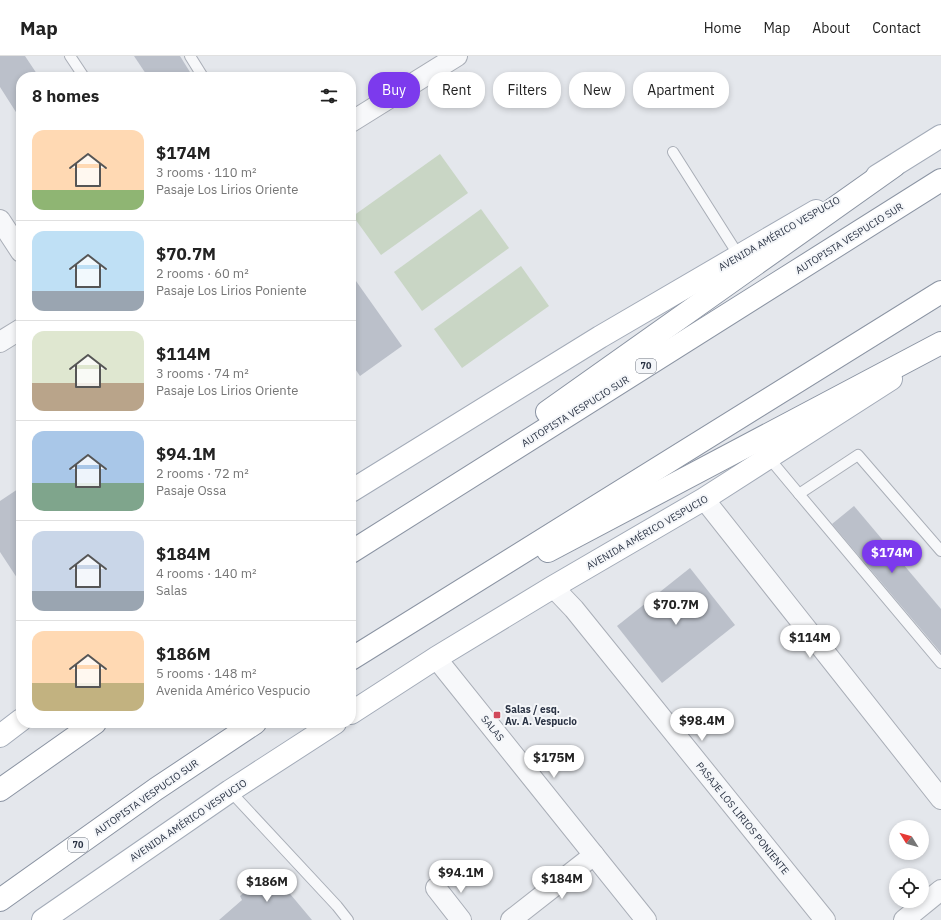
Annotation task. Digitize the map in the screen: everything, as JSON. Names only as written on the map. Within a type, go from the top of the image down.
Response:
[{"type":"main road","name":"AVENIDA AMÉRICO VESPUCIO","points":[[356,488],[600,337],[894,166],[941,136]]},
{"type":"main road","points":[[356,548],[894,166]]},
{"type":"main road","name":"AUTOPISTA VESPUCIO SUR","points":[[356,549],[941,180]]},
{"type":"main road","points":[[356,656],[941,292]]},
{"type":"main road","points":[[372,645],[941,343]]},
{"type":"main road","name":"AVENIDA AMÉRICO VESPUCIO","points":[[356,710],[436,658],[553,587],[704,499],[941,346]]},
{"type":"main road","points":[[0,736],[16,724]]},
{"type":"main road","points":[[0,790],[88,728]]},
{"type":"main road","name":"AUTOPISTA VESPUCIO SUR","points":[[0,900],[156,789],[248,728]]},
{"type":"main road","name":"AVENIDA AMÉRICO VESPUCIO","points":[[43,920],[230,791],[327,728]]},
{"type":"street","points":[[356,119],[458,56]]},
{"type":"street","points":[[0,220],[16,244]]},
{"type":"street","points":[[0,342],[16,332]]},
{"type":"street","points":[[704,499],[941,799]]},
{"type":"street","name":"PASAJE LOS LIRIOS PONIENTE","points":[[553,587],[574,609],[825,920]]},
{"type":"street","name":"SALAS","points":[[436,658],[646,920]]},
{"type":"street","points":[[511,920],[594,855]]},
{"type":"street","points":[[436,888],[461,920]]},
{"type":"street","points":[[904,920],[926,914],[941,890]]},
{"type":"lane","points":[[70,56],[81,72]]},
{"type":"lane","points":[[190,56],[200,72]]},
{"type":"lane","points":[[673,152],[739,256]]},
{"type":"lane","points":[[799,494],[858,455],[941,551]]},
{"type":"lane","points":[[769,458],[941,663]]},
{"type":"lane","points":[[230,791],[348,920]]},
{"type":"green space","points":[[440,154],[468,193],[381,255],[356,220],[356,214]]},
{"type":"green space","points":[[481,209],[509,248],[422,311],[394,272]]},
{"type":"green space","points":[[521,266],[549,306],[462,368],[434,329]]},
{"type":"building","points":[[0,56],[25,56],[36,72],[16,72],[16,112],[0,87]]},
{"type":"building","points":[[134,56],[180,56],[190,72],[145,72]]},
{"type":"building","points":[[356,281],[402,346],[360,376],[356,370]]},
{"type":"building","points":[[16,490],[16,576],[0,552],[0,501]]},
{"type":"building","points":[[854,506],[941,609],[941,653],[832,524]]},
{"type":"building","points":[[690,568],[735,625],[662,683],[617,626]]},
{"type":"building","points":[[270,870],[312,920],[219,920],[242,900],[240,896]]},
{"type":"place","name":"Salas / esq. Av. A. Vespucio","points":[[497,715]]}]
